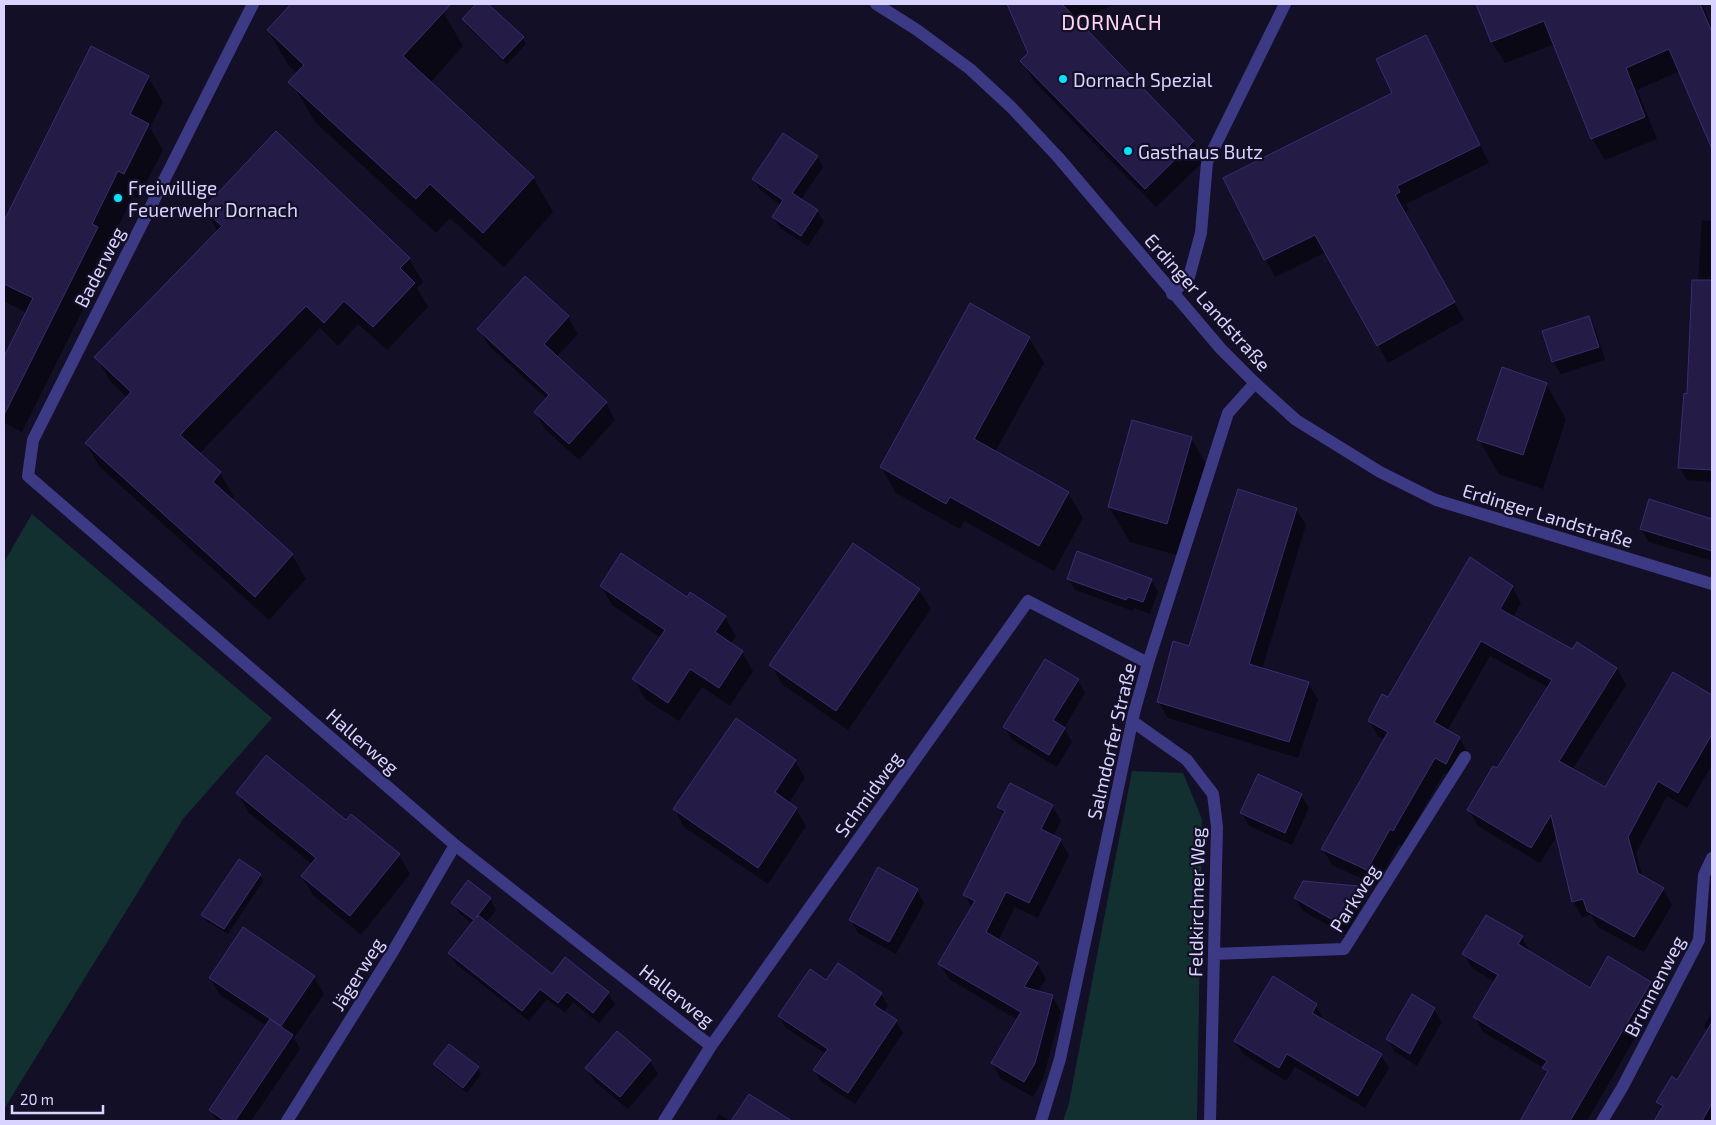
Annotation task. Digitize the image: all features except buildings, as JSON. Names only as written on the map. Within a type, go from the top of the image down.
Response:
[{"type":"street","name":"Baderweg","points":[[33,440],[253,4]]},
{"type":"street","name":"Erdinger Landstraße","points":[[876,4],[917,30],[970,69],[1011,107],[1058,158],[1172,294],[1221,349],[1296,420],[1380,472],[1436,500],[1712,584]]},
{"type":"street","points":[[1172,294],[1189,277],[1201,233],[1207,162],[1285,4]]},
{"type":"street","name":"Salmdorfer Straße","points":[[1041,1121],[1060,1060],[1132,720],[1148,663],[1228,414],[1255,383]]},
{"type":"street","name":"Hallerweg","points":[[33,440],[28,476],[456,845],[711,1046]]},
{"type":"street","name":"Schmidweg","points":[[664,1121],[711,1046],[1028,601],[1148,663]]},
{"type":"street","name":"Feldkirchner Weg","points":[[1132,720],[1187,760],[1213,794],[1217,827],[1210,1121]]},
{"type":"street","name":"Parkweg","points":[[1214,954],[1344,949],[1465,757]]},
{"type":"street","name":"Jägerweg","points":[[288,1121],[456,845]]},
{"type":"street","name":"Brunnenweg","points":[[1602,1121],[1622,1088],[1699,940],[1704,875],[1712,858]]},
{"type":"green space","points":[[32,514],[272,718],[183,819],[4,1109],[4,562]]},
{"type":"green space","points":[[1132,771],[1183,773],[1202,819],[1197,1121],[1063,1121],[1069,1103]]},
{"type":"place","name":"Dornach Spezial","points":[[1063,79]]},
{"type":"place","name":"Gasthaus Butz","points":[[1128,151]]},
{"type":"place","name":"Freiwillige Feuerwehr Dornach","points":[[118,198]]},
{"type":"district","name":"DORNACH","points":[[1112,21]]}]
